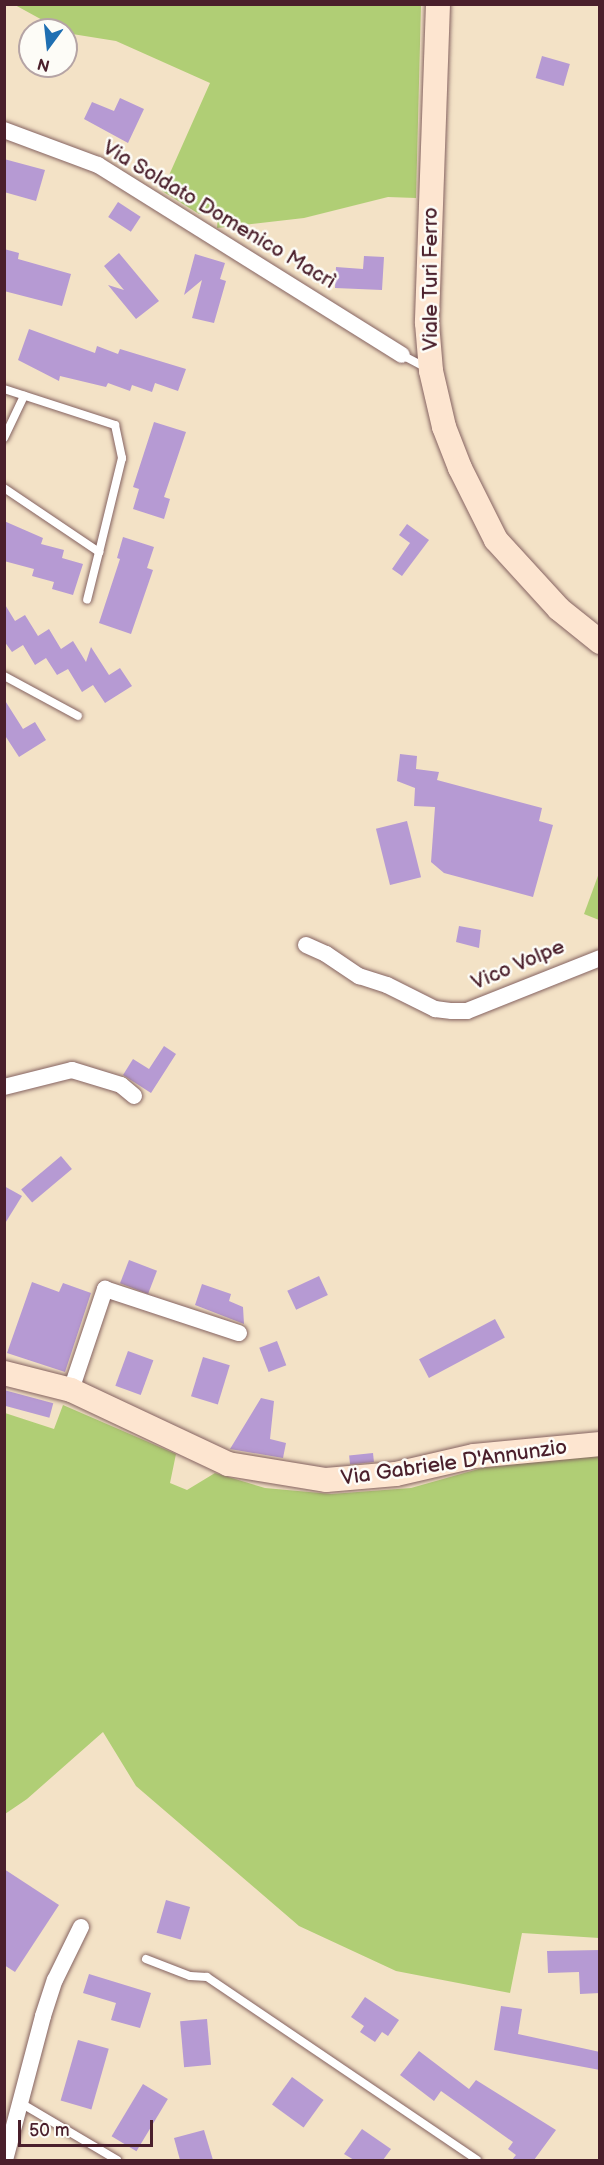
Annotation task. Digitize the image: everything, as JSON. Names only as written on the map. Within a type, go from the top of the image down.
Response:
[{"type":"main road","name":"Viale Turi Ferro","points":[[438,4],[427,323],[431,371],[444,428],[460,468],[496,540],[559,609],[600,642]]},
{"type":"main road","name":"Via Gabriele D'Annunzio","points":[[4,1372],[71,1390],[228,1464],[326,1480],[396,1474],[474,1456],[600,1444]]},
{"type":"street","name":"Via Soldato Domenico Macrì","points":[[4,130],[98,165],[402,355]]},
{"type":"street","name":"Vico Volpe","points":[[306,945],[326,954],[359,976],[387,985],[435,1009],[467,1011],[600,958]]},
{"type":"street","points":[[4,1087],[72,1070],[122,1085],[134,1096]]},
{"type":"street","points":[[71,1390],[105,1289],[239,1333]]},
{"type":"street","points":[[5,2158],[55,1980],[81,1927]]},
{"type":"lane","points":[[402,355],[431,371]]},
{"type":"lane","points":[[4,389],[115,425],[122,459],[87,600]]},
{"type":"lane","points":[[4,438],[24,396]]},
{"type":"lane","points":[[4,488],[99,552]]},
{"type":"lane","points":[[4,676],[78,716]]},
{"type":"lane","points":[[146,1959],[190,1976],[207,1977],[477,2160]]},
{"type":"lane","points":[[19,2102],[117,2160]]},
{"type":"green space","points":[[15,5],[421,5],[416,198],[388,197],[304,218],[217,228],[218,215],[199,214],[162,191],[210,83],[116,41],[78,35],[78,18],[39,18]]},
{"type":"green space","points":[[599,873],[599,920],[584,914]]},
{"type":"green space","points":[[63,1405],[176,1454],[170,1483],[187,1490],[215,1473],[265,1488],[331,1494],[411,1488],[482,1468],[599,1455],[599,1938],[522,1933],[510,1993],[396,1971],[299,1926],[136,1786],[103,1732],[27,1799],[5,1814],[5,1413],[54,1429]]},
{"type":"building","points":[[542,56],[570,64],[564,86],[536,78]]},
{"type":"building","points":[[120,98],[144,109],[128,143],[84,119],[92,102],[114,111]]},
{"type":"building","points":[[4,159],[45,170],[36,201],[4,192]]},
{"type":"building","points":[[118,202],[141,217],[131,232],[108,217]]},
{"type":"building","points":[[4,249],[19,253],[18,259],[71,274],[62,306],[4,291]]},
{"type":"building","points":[[119,253],[159,301],[136,319],[108,285],[124,290],[104,266]]},
{"type":"building","points":[[195,254],[225,263],[220,279],[226,281],[214,323],[192,318],[202,280],[184,295]]},
{"type":"building","points":[[364,256],[384,257],[382,290],[335,288],[336,267],[363,269]]},
{"type":"building","points":[[29,329],[95,353],[97,346],[118,354],[120,349],[186,369],[178,391],[155,383],[152,392],[132,385],[130,391],[108,383],[106,387],[60,376],[59,381],[18,360]]},
{"type":"building","points":[[154,422],[186,432],[164,497],[170,499],[164,519],[133,509],[139,489],[133,487]]},
{"type":"building","points":[[4,521],[43,538],[41,544],[64,550],[62,558],[83,564],[73,595],[52,589],[54,582],[32,576],[34,569],[4,561]]},
{"type":"building","points":[[407,524],[429,540],[402,576],[392,569],[410,543],[399,535]]},
{"type":"building","points":[[123,537],[154,547],[147,568],[153,570],[131,634],[99,623],[120,559],[117,558]]},
{"type":"building","points":[[4,603],[15,621],[25,615],[38,636],[49,629],[61,649],[73,641],[86,662],[91,647],[109,675],[120,668],[132,686],[105,703],[93,685],[82,692],[68,669],[57,675],[46,658],[35,665],[23,645],[12,652],[4,641]]},
{"type":"building","points":[[4,699],[23,729],[35,722],[46,740],[19,757],[4,734]]},
{"type":"building","points":[[400,754],[417,756],[416,769],[439,772],[437,780],[542,808],[539,821],[553,825],[533,897],[444,873],[431,862],[435,807],[414,806],[415,788],[397,781]]},
{"type":"building","points":[[407,821],[421,877],[390,885],[376,829]]},
{"type":"building","points":[[459,926],[481,930],[479,948],[456,942]]},
{"type":"building","points":[[164,1046],[176,1054],[151,1093],[123,1075],[133,1059],[149,1069]]},
{"type":"building","points":[[61,1156],[72,1169],[32,1202],[21,1189]]},
{"type":"building","points":[[4,1186],[22,1196],[4,1225]]},
{"type":"building","points":[[129,1260],[157,1271],[148,1294],[120,1283]]},
{"type":"building","points":[[319,1276],[328,1295],[296,1310],[287,1291]]},
{"type":"building","points":[[32,1282],[59,1292],[63,1283],[91,1293],[65,1372],[7,1353]]},
{"type":"building","points":[[202,1284],[231,1294],[229,1301],[243,1307],[244,1324],[195,1305]]},
{"type":"building","points":[[495,1319],[505,1338],[429,1378],[419,1359]]},
{"type":"building","points":[[277,1341],[286,1365],[269,1372],[259,1348]]},
{"type":"building","points":[[128,1351],[153,1360],[141,1395],[115,1386]]},
{"type":"building","points":[[203,1357],[230,1365],[218,1404],[191,1396]]},
{"type":"building","points":[[4,1390],[53,1403],[49,1418],[4,1406]]},
{"type":"building","points":[[261,1398],[274,1401],[270,1439],[286,1443],[283,1458],[230,1449]]},
{"type":"building","points":[[373,1453],[374,1462],[350,1464],[349,1456]]},
{"type":"building","points":[[4,1869],[59,1905],[15,1972],[4,1965]]},
{"type":"building","points":[[166,1900],[190,1907],[181,1940],[157,1933]]},
{"type":"building","points":[[600,1950],[600,1993],[580,1994],[579,1972],[548,1973],[547,1951]]},
{"type":"building","points":[[89,1974],[151,1993],[140,2028],[111,2020],[116,2003],[83,1993]]},
{"type":"building","points":[[365,1997],[399,2020],[388,2036],[382,2032],[375,2042],[360,2032],[364,2026],[351,2017]]},
{"type":"building","points":[[501,2006],[522,2009],[518,2034],[600,2052],[600,2070],[494,2050]]},
{"type":"building","points":[[207,2019],[211,2065],[184,2067],[180,2021]]},
{"type":"building","points":[[78,2040],[109,2049],[91,2109],[61,2101]]},
{"type":"building","points":[[419,2051],[469,2089],[476,2080],[556,2130],[534,2160],[512,2160],[516,2155],[508,2149],[513,2142],[441,2091],[434,2101],[400,2075]]},
{"type":"building","points":[[292,2077],[324,2100],[304,2127],[272,2105]]},
{"type":"building","points":[[143,2084],[168,2099],[136,2151],[112,2136]]},
{"type":"building","points":[[362,2129],[391,2149],[383,2160],[354,2160],[344,2154]]},
{"type":"building","points":[[204,2130],[213,2160],[180,2160],[174,2138]]}]
